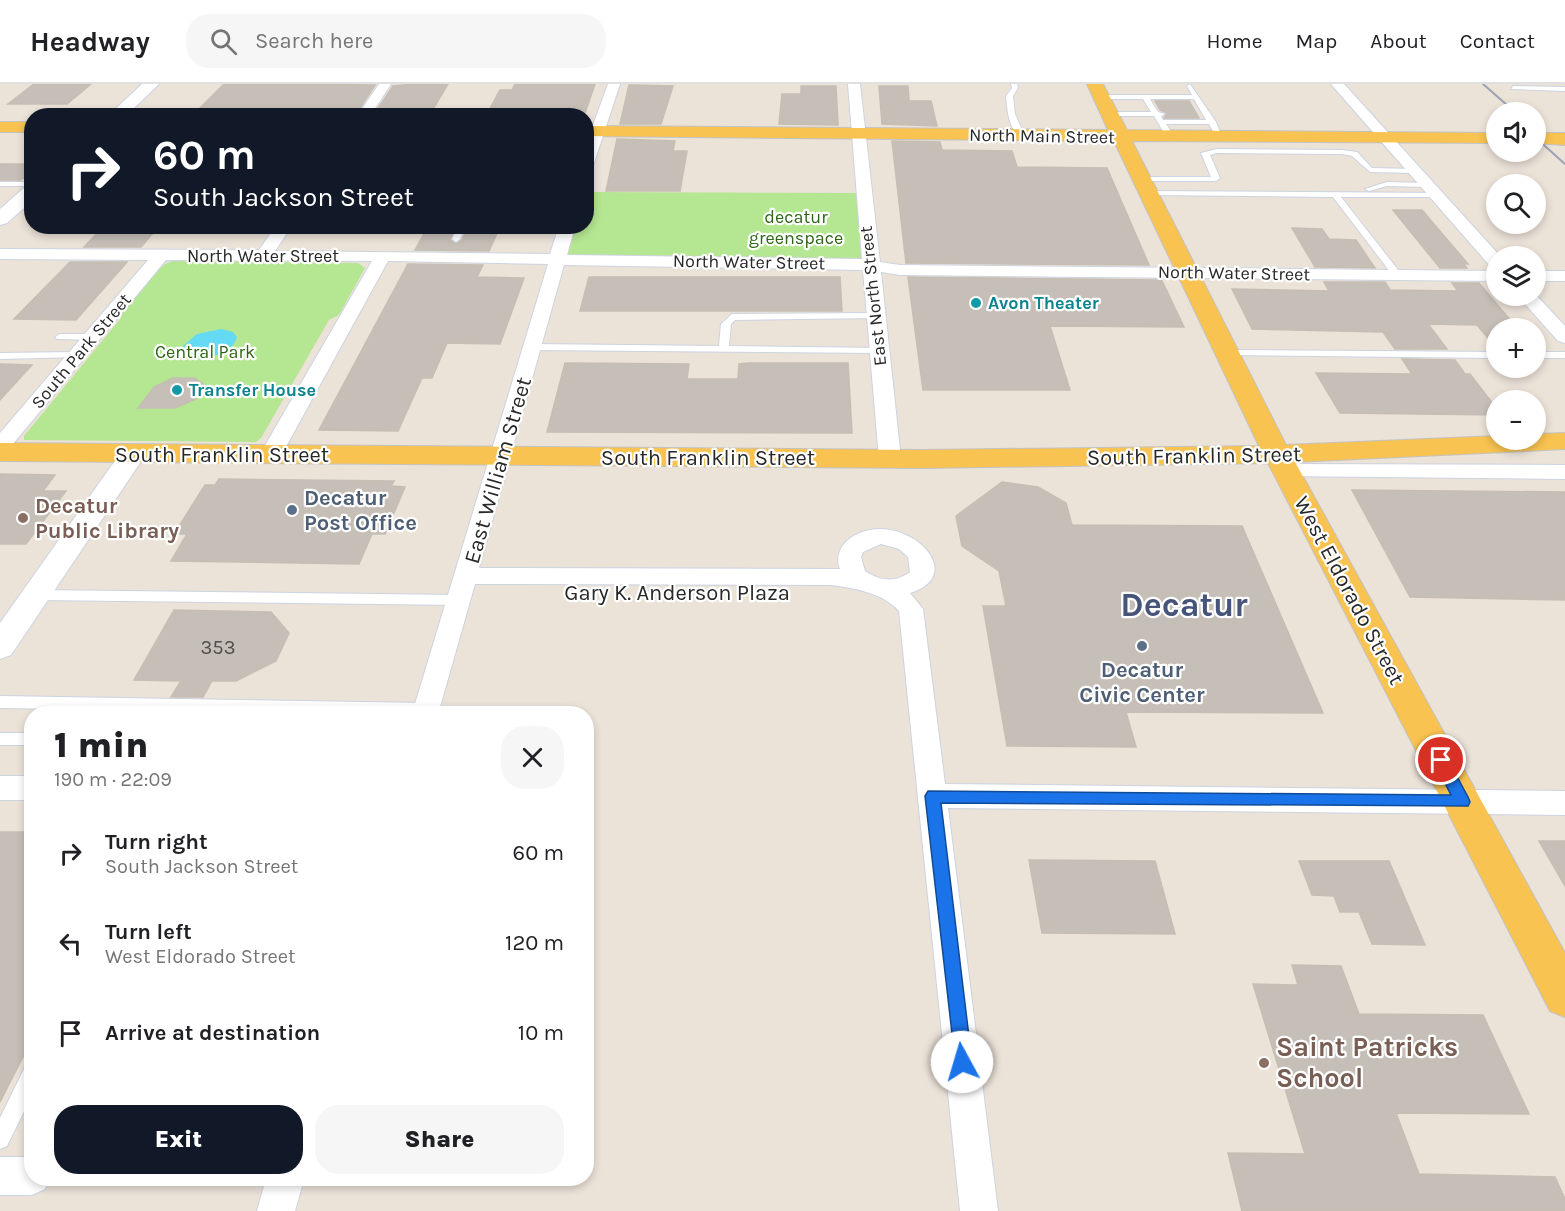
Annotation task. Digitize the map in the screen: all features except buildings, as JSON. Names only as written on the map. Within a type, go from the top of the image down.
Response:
[{"type":"main road","name":"West Eldorado Street","points":[[1098,90],[1282,462],[1565,996]]},
{"type":"main road","name":"North Main Street","points":[[594,131],[1121,136],[1162,121],[1216,130],[1384,137],[1486,138]]},
{"type":"main road","points":[[0,127],[24,127]]},
{"type":"main road","points":[[1546,138],[1565,139]]},
{"type":"main road","name":"South Franklin Street","points":[[0,452],[890,459],[1043,458],[1093,471],[1282,462],[1415,447],[1565,441]]},
{"type":"street","points":[[125,108],[151,84]]},
{"type":"street","points":[[368,108],[385,84]]},
{"type":"street","points":[[594,127],[614,84]]},
{"type":"street","name":"East North Street","points":[[854,84],[890,459]]},
{"type":"street","points":[[1337,84],[1486,250]]},
{"type":"street","points":[[0,219],[24,197]]},
{"type":"street","points":[[263,255],[278,234]]},
{"type":"street","name":"East William Street","points":[[427,706],[502,455],[565,234]]},
{"type":"street","name":"North Water Street","points":[[0,254],[533,257],[557,260],[847,263],[900,270],[1486,276]]},
{"type":"street","name":"South Park Street","points":[[0,446],[161,255]]},
{"type":"street","points":[[271,454],[382,256]]},
{"type":"street","points":[[1546,276],[1565,276]]},
{"type":"street","points":[[1536,306],[1565,337]]},
{"type":"street","points":[[0,646],[133,454]]},
{"type":"street","points":[[1282,462],[1565,472]]},
{"type":"street","points":[[895,537],[912,545],[922,558],[922,568],[911,592],[893,597],[857,578],[848,565],[850,551],[868,538],[895,537]]},
{"type":"street","points":[[918,576],[897,588],[893,597],[933,796],[979,1211]]},
{"type":"street","name":"Gary K. Anderson Plaza","points":[[462,589],[893,597]]},
{"type":"street","points":[[0,788],[24,788]]},
{"type":"street","points":[[933,796],[1565,803]]},
{"type":"street","points":[[0,1176],[24,1176]]},
{"type":"street","points":[[276,1211],[283,1186]]},
{"type":"lane","points":[[1014,84],[1015,88],[1009,96],[1011,114],[1021,136]]},
{"type":"lane","points":[[1190,86],[1216,130]]},
{"type":"lane","points":[[1513,88],[1565,89]]},
{"type":"lane","points":[[1098,90],[1145,97],[1196,97]]},
{"type":"lane","points":[[1145,97],[1153,105],[1162,121]]},
{"type":"lane","points":[[1192,105],[1201,105]]},
{"type":"lane","points":[[1110,114],[1162,121]]},
{"type":"lane","points":[[1197,114],[1207,114]]},
{"type":"lane","points":[[1198,183],[1216,178],[1205,153],[1209,151],[1342,152],[1354,154],[1383,185]]},
{"type":"lane","points":[[1370,170],[1415,171]]},
{"type":"lane","points":[[0,183],[24,184]]},
{"type":"lane","points":[[1145,186],[1198,183],[1373,189],[1383,185],[1432,190]]},
{"type":"lane","points":[[1145,186],[1335,194],[1432,190]]},
{"type":"lane","points":[[0,190],[24,190]]},
{"type":"lane","points":[[1335,194],[1397,275]]},
{"type":"lane","points":[[456,239],[458,234]]},
{"type":"lane","points":[[724,348],[726,324],[732,317],[875,316]]},
{"type":"lane","points":[[60,337],[92,337]]},
{"type":"lane","points":[[532,347],[879,350]]},
{"type":"lane","points":[[1227,353],[1486,355]]},
{"type":"lane","points":[[0,356],[77,355]]},
{"type":"lane","points":[[1546,355],[1565,355]]},
{"type":"lane","points":[[35,596],[462,589]]},
{"type":"lane","points":[[0,702],[170,706]]},
{"type":"lane","points":[[0,739],[24,739]]},
{"type":"lane","points":[[0,1138],[24,1090]]},
{"type":"green space","name":"decatur greenspace","points":[[594,192],[863,193],[871,266],[557,260],[565,234],[594,234]]},
{"type":"green space","name":"Central Park","points":[[172,261],[358,263],[365,268],[339,315],[329,320],[261,438],[256,442],[24,440],[24,436],[121,318],[119,312],[157,268]]},
{"type":"water","points":[[221,329],[233,332],[237,337],[229,349],[206,357],[184,352],[183,346],[197,334]]},
{"type":"railway","points":[[1483,84],[1504,102]]},
{"type":"railway","points":[[1546,147],[1565,164]]},
{"type":"place","name":"Avon Theater","points":[[976,303]]},
{"type":"place","name":"Transfer House","points":[[177,390]]},
{"type":"place","name":"Decatur Post Office","points":[[292,510]]},
{"type":"place","name":"Decatur Public Library","points":[[23,518]]},
{"type":"place","name":"Decatur Civic Center","points":[[1142,646]]},
{"type":"place","name":"Saint Patricks School","points":[[1264,1063]]},
{"type":"district","name":"Decatur","points":[[1184,604]]},
{"type":"route","points":[[962,1062],[933,796],[1462,802],[1441,760]]}]
